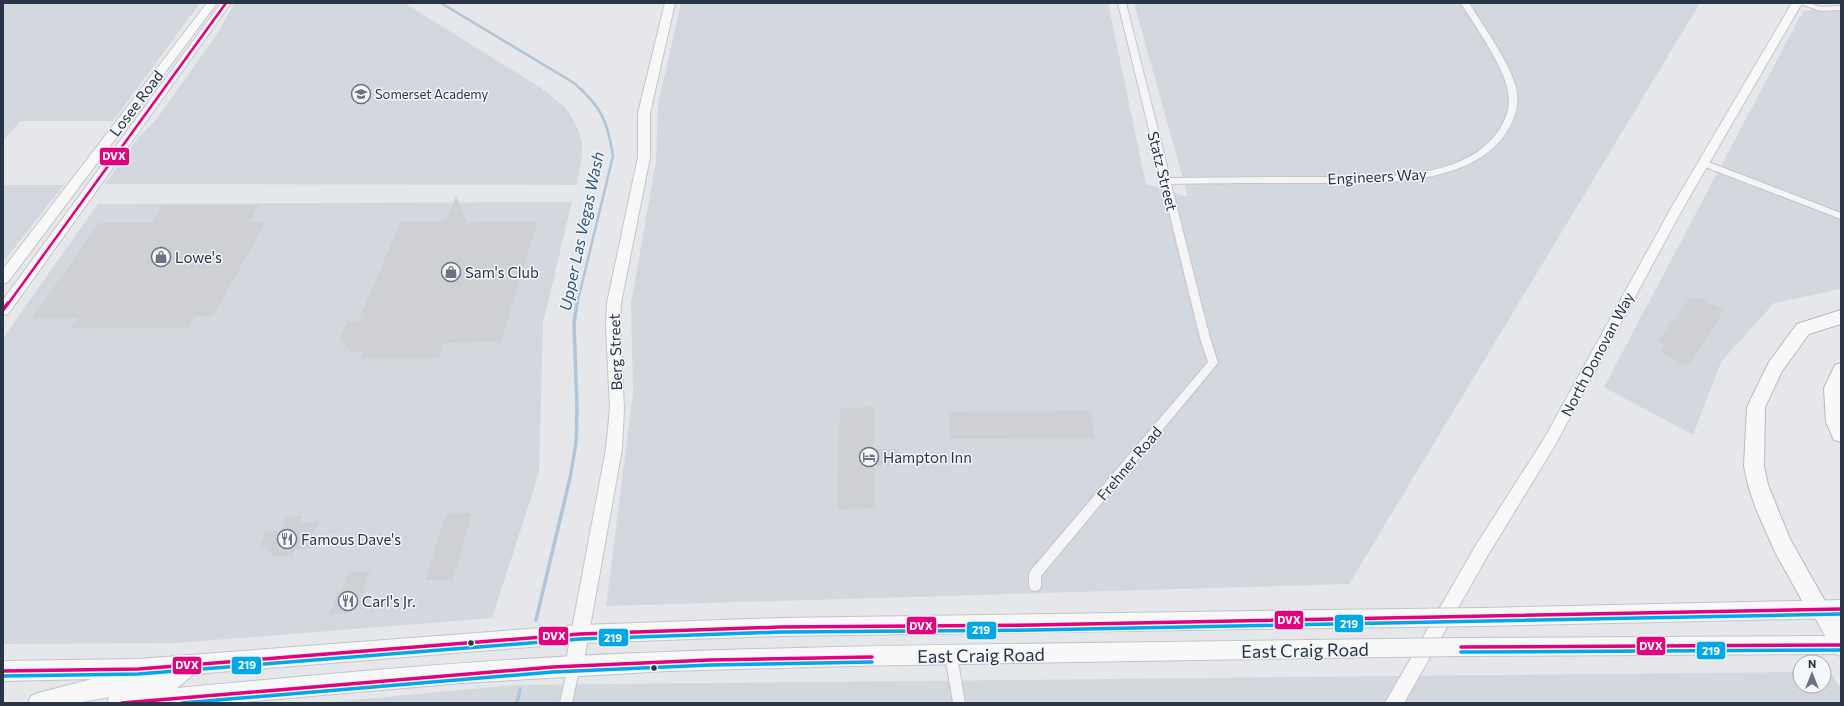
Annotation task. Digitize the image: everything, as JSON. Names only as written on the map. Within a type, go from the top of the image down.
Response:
[{"type":"highway","points":[[1830,610],[1782,545],[1766,509],[1758,485],[1754,466],[1756,407],[1775,367],[1803,330],[1841,317]]},
{"type":"highway","points":[[1841,370],[1834,388],[1835,422],[1841,434]]},
{"type":"main road","name":"East Craig Road","points":[[3,671],[138,669],[580,634],[780,627],[1034,625],[1830,610]]},
{"type":"main road","name":"East Craig Road","points":[[122,703],[472,672],[718,660],[1841,641]]},
{"type":"main road","points":[[117,703],[134,689],[173,680],[190,665]]},
{"type":"main road","points":[[38,703],[87,690],[110,687],[124,682],[138,669]]},
{"type":"street","name":"Losee Road","points":[[3,280],[212,3]]},
{"type":"street","points":[[211,25],[211,14],[219,3]]},
{"type":"street","name":"Losee Road","points":[[3,310],[226,3]]},
{"type":"street","name":"Berg Street","points":[[566,703],[614,449],[617,408],[613,327],[614,303],[644,157],[644,113],[670,3]]},
{"type":"street","name":"Statz Street","points":[[1122,3],[1205,338]]},
{"type":"street","name":"Engineers Way","points":[[1165,181],[1384,179],[1418,176],[1447,170],[1473,159],[1499,139],[1511,117],[1514,103],[1511,82],[1507,72],[1465,3]]},
{"type":"street","name":"North Donovan Way","points":[[1394,703],[1482,550],[1552,436],[1590,370],[1649,257],[1797,3]]},
{"type":"street","points":[[1801,3],[1821,9],[1841,8]]},
{"type":"street","points":[[186,59],[187,49],[201,29],[197,23]]},
{"type":"street","points":[[1703,163],[1841,216]]},
{"type":"street","name":"Frehner Road","points":[[1035,586],[1035,574],[1213,363],[1205,338]]},
{"type":"street","points":[[1830,610],[1841,641]]},
{"type":"street","points":[[951,656],[959,702]]},
{"type":"shaded area","points":[[3,3],[200,3],[113,121],[20,121],[3,141]]},
{"type":"shaded area","points":[[681,3],[1108,3],[1146,184],[1188,197],[1134,3],[1700,3],[1349,584],[606,606],[633,393],[631,303],[656,162],[658,104]]},
{"type":"shaded area","name":"Somerset Academy","points":[[234,4],[406,4],[541,88],[566,108],[578,129],[582,144],[582,155],[577,185],[105,184],[139,137],[156,120],[218,33]]},
{"type":"shaded area","points":[[1841,6],[1841,289],[1774,303],[1721,362],[1693,435],[1604,387],[1803,11]]},
{"type":"shaded area","points":[[3,185],[64,185],[3,262]]},
{"type":"shaded area","points":[[572,202],[543,323],[539,473],[492,618],[177,643],[3,644],[3,338],[98,204]]},
{"type":"shaded area","points":[[1792,672],[1792,694],[1832,694],[1832,675],[1841,688],[1841,703],[320,703],[516,685]]},
{"type":"building","name":"Sam's Club","points":[[456,197],[467,222],[538,221],[501,341],[443,343],[439,358],[361,358],[363,352],[352,352],[339,338],[347,322],[358,322],[401,221],[446,221]]},
{"type":"building","name":"Lowe's","points":[[259,205],[250,222],[266,222],[213,316],[195,316],[188,328],[71,328],[78,318],[32,318],[99,223],[152,223],[162,206]]},
{"type":"building","points":[[1684,297],[1690,300],[1692,297],[1698,300],[1699,297],[1724,310],[1719,316],[1721,317],[1691,361],[1685,366],[1660,352],[1665,345],[1658,341],[1669,326],[1667,325],[1678,315],[1686,303]]},
{"type":"building","name":"Hampton Inn","points":[[874,407],[874,449],[899,449],[899,465],[875,466],[875,508],[837,509],[840,408]]},
{"type":"building","points":[[1091,411],[1094,438],[950,439],[949,412]]},
{"type":"building","points":[[472,513],[453,580],[425,580],[446,514]]},
{"type":"building","name":"Famous Dave's","points":[[303,516],[300,523],[318,522],[308,549],[295,550],[293,556],[273,556],[267,546],[259,547],[266,531],[281,531],[286,517]]},
{"type":"building","name":"Carl's Jr.","points":[[349,572],[370,572],[357,610],[347,611],[346,614],[330,614],[338,591],[342,591]]},
{"type":"waterway","name":"Upper Las Vegas Wash","points":[[441,3],[574,83],[591,99],[602,115],[609,133],[613,156],[577,304]]},
{"type":"waterway","name":"Upper Las Vegas Wash","points":[[536,620],[570,478],[576,443],[577,411],[574,323],[577,303]]},
{"type":"waterway","name":"Upper Las Vegas Wash","points":[[517,703],[520,689]]},
{"type":"transit line","name":"DVX","points":[[3,310],[226,3]]},
{"type":"transit line","name":"DVX","points":[[3,671],[138,669],[580,634],[780,627],[1034,625],[1841,609]]},
{"type":"transit line","name":"219","points":[[3,676],[138,674],[580,639],[780,632],[1034,630],[1841,614]]},
{"type":"transit line","name":"DVX","points":[[1461,647],[1841,645]]},
{"type":"transit line","name":"219","points":[[1461,652],[1841,650]]},
{"type":"transit line","name":"DVX","points":[[122,703],[553,667],[710,660],[872,657]]},
{"type":"transit line","name":"219","points":[[182,703],[553,672],[710,665],[872,662]]},
{"type":"place","name":"Somerset Academy","points":[[361,94]]},
{"type":"place","name":"Lowe's","points":[[161,257]]},
{"type":"place","name":"Sam's Club","points":[[451,272]]},
{"type":"place","name":"Hampton Inn","points":[[869,457]]},
{"type":"place","name":"Famous Dave's","points":[[287,539]]},
{"type":"place","name":"Carl's Jr.","points":[[348,601]]}]
